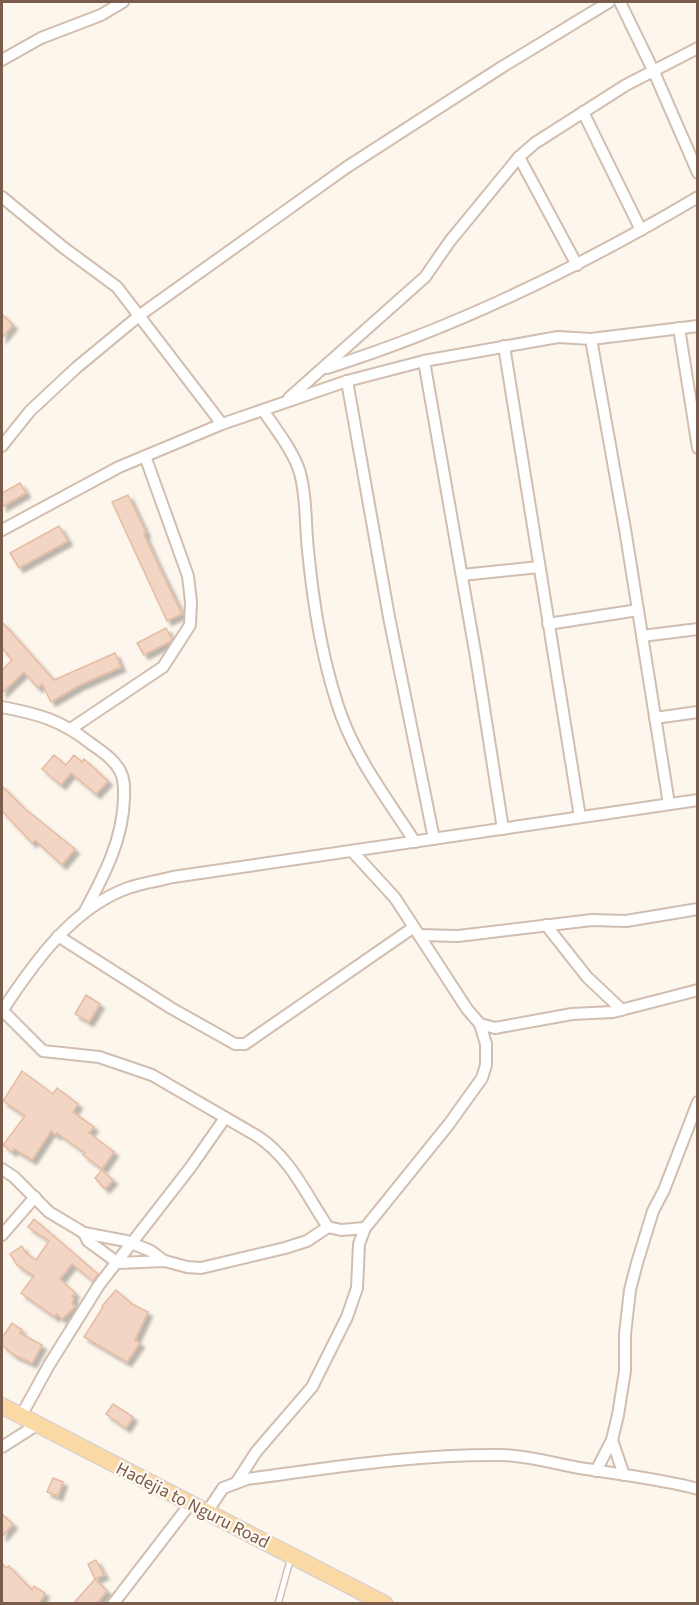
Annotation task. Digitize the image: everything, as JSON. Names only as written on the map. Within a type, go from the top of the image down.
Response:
[{"type":"main road","name":"Hadejia to Nguru Road","points":[[2,1406],[385,1604]]},
{"type":"street","points":[[2,60],[41,38],[101,15],[123,2]]},
{"type":"street","points":[[2,446],[30,411],[76,368],[140,315],[347,167],[597,5],[609,2]]},
{"type":"street","points":[[620,2],[654,72],[698,173]]},
{"type":"street","points":[[285,403],[425,277],[450,241],[519,157],[535,143],[626,85],[698,48]]},
{"type":"street","points":[[583,112],[641,230]]},
{"type":"street","points":[[519,157],[577,265]]},
{"type":"street","points":[[2,197],[64,248],[117,287],[222,424]]},
{"type":"street","points":[[321,369],[371,354],[457,321],[577,265],[698,197]]},
{"type":"street","points":[[2,530],[119,467],[222,424],[347,381],[424,361],[504,346],[558,338],[591,339],[698,326]]},
{"type":"street","points":[[679,328],[698,448]]},
{"type":"street","points":[[591,339],[669,804]]},
{"type":"street","points":[[504,346],[580,817]]},
{"type":"street","points":[[424,361],[462,575],[503,829]]},
{"type":"street","points":[[347,381],[389,618],[434,839]]},
{"type":"street","points":[[263,410],[291,452],[300,472],[313,603],[336,703],[363,765],[415,842]]},
{"type":"street","points":[[72,728],[163,667],[190,625],[191,602],[188,576],[145,456]]},
{"type":"street","points":[[462,575],[539,567]]},
{"type":"street","points":[[548,624],[638,610]]},
{"type":"street","points":[[642,636],[698,629]]},
{"type":"street","points":[[2,707],[37,713],[72,728],[107,755],[120,770],[124,781],[121,831],[108,867],[83,914]]},
{"type":"street","points":[[655,718],[698,712]]},
{"type":"street","points":[[365,1228],[341,1230],[328,1227],[285,1160],[272,1145],[152,1075],[99,1057],[43,1051],[2,1010],[58,936],[103,900],[127,889],[173,877],[698,800]]},
{"type":"street","points":[[236,1483],[256,1452],[312,1387],[348,1317],[357,1288],[359,1244],[365,1228],[449,1124],[482,1078],[486,1065],[486,1044],[480,1024],[467,1008],[395,898],[352,851]]},
{"type":"street","points":[[58,936],[171,1008],[235,1044],[245,1044],[417,931],[458,936],[592,920],[626,921],[698,909]]},
{"type":"street","points":[[546,925],[586,977],[622,1010]]},
{"type":"street","points":[[480,1024],[495,1028],[572,1014],[622,1010],[698,990]]},
{"type":"street","points":[[596,1471],[612,1440],[625,1371],[625,1334],[630,1290],[653,1211],[664,1190],[698,1102]]},
{"type":"street","points":[[21,1416],[61,1345],[99,1285],[190,1168],[225,1118]]},
{"type":"street","points":[[2,1169],[14,1177],[50,1212],[84,1233],[132,1243],[152,1251],[165,1261]]},
{"type":"street","points":[[2,1235],[35,1197]]},
{"type":"street","points":[[84,1233],[88,1240],[118,1263],[165,1261],[201,1268],[307,1241],[328,1227]]},
{"type":"street","points":[[2,1447],[38,1424]]},
{"type":"street","points":[[612,1440],[624,1475]]},
{"type":"street","points":[[207,1512],[223,1488],[247,1479],[416,1458],[502,1455],[526,1457],[596,1471],[665,1480],[698,1489]]},
{"type":"street","points":[[113,1604],[190,1504]]},
{"type":"lane","points":[[278,1604],[291,1556]]},
{"type":"building","points":[[2,314],[13,325],[2,338]]},
{"type":"building","points":[[20,483],[26,493],[2,507],[2,493]]},
{"type":"building","points":[[128,495],[182,614],[167,621],[112,502]]},
{"type":"building","points":[[59,526],[68,541],[19,568],[10,553]]},
{"type":"building","points":[[2,622],[54,680],[115,653],[121,667],[80,685],[51,702],[42,684],[38,688],[24,672],[2,693],[2,670],[12,660],[2,648]]},
{"type":"building","points":[[166,628],[171,641],[144,655],[137,643]]},
{"type":"building","points":[[54,755],[66,765],[74,755],[82,762],[84,759],[108,781],[96,794],[71,773],[61,785],[42,769]]},
{"type":"building","points":[[2,786],[24,808],[75,849],[62,865],[35,840],[32,843],[2,811]]},
{"type":"building","points":[[86,995],[100,1004],[89,1022],[75,1014]]},
{"type":"building","points":[[22,1071],[53,1094],[57,1088],[78,1104],[73,1112],[94,1127],[89,1133],[114,1152],[102,1169],[83,1155],[85,1153],[51,1131],[32,1160],[14,1149],[12,1152],[3,1145],[25,1116],[3,1101]]},
{"type":"building","points":[[102,1170],[113,1180],[105,1189],[95,1178]]},
{"type":"building","points":[[34,1219],[98,1274],[93,1281],[72,1264],[60,1279],[75,1293],[72,1303],[75,1307],[62,1319],[57,1314],[55,1317],[21,1293],[34,1276],[17,1265],[10,1254],[22,1246],[26,1253],[36,1260],[49,1241],[28,1227]]},
{"type":"building","points":[[116,1290],[132,1304],[148,1312],[135,1340],[140,1343],[127,1362],[84,1337],[102,1306]]},
{"type":"building","points":[[12,1323],[22,1330],[20,1333],[42,1345],[32,1363],[14,1355],[2,1345],[2,1338]]},
{"type":"building","points":[[113,1404],[133,1417],[126,1428],[106,1414]]},
{"type":"building","points":[[53,1478],[63,1482],[58,1496],[47,1492]]},
{"type":"building","points":[[2,1514],[13,1524],[2,1537]]},
{"type":"building","points":[[96,1560],[104,1575],[95,1579],[88,1564]]},
{"type":"building","points":[[2,1563],[6,1568],[9,1566],[32,1590],[34,1586],[45,1593],[39,1604],[2,1604]]},
{"type":"building","points":[[95,1579],[107,1591],[96,1604],[73,1604]]}]
